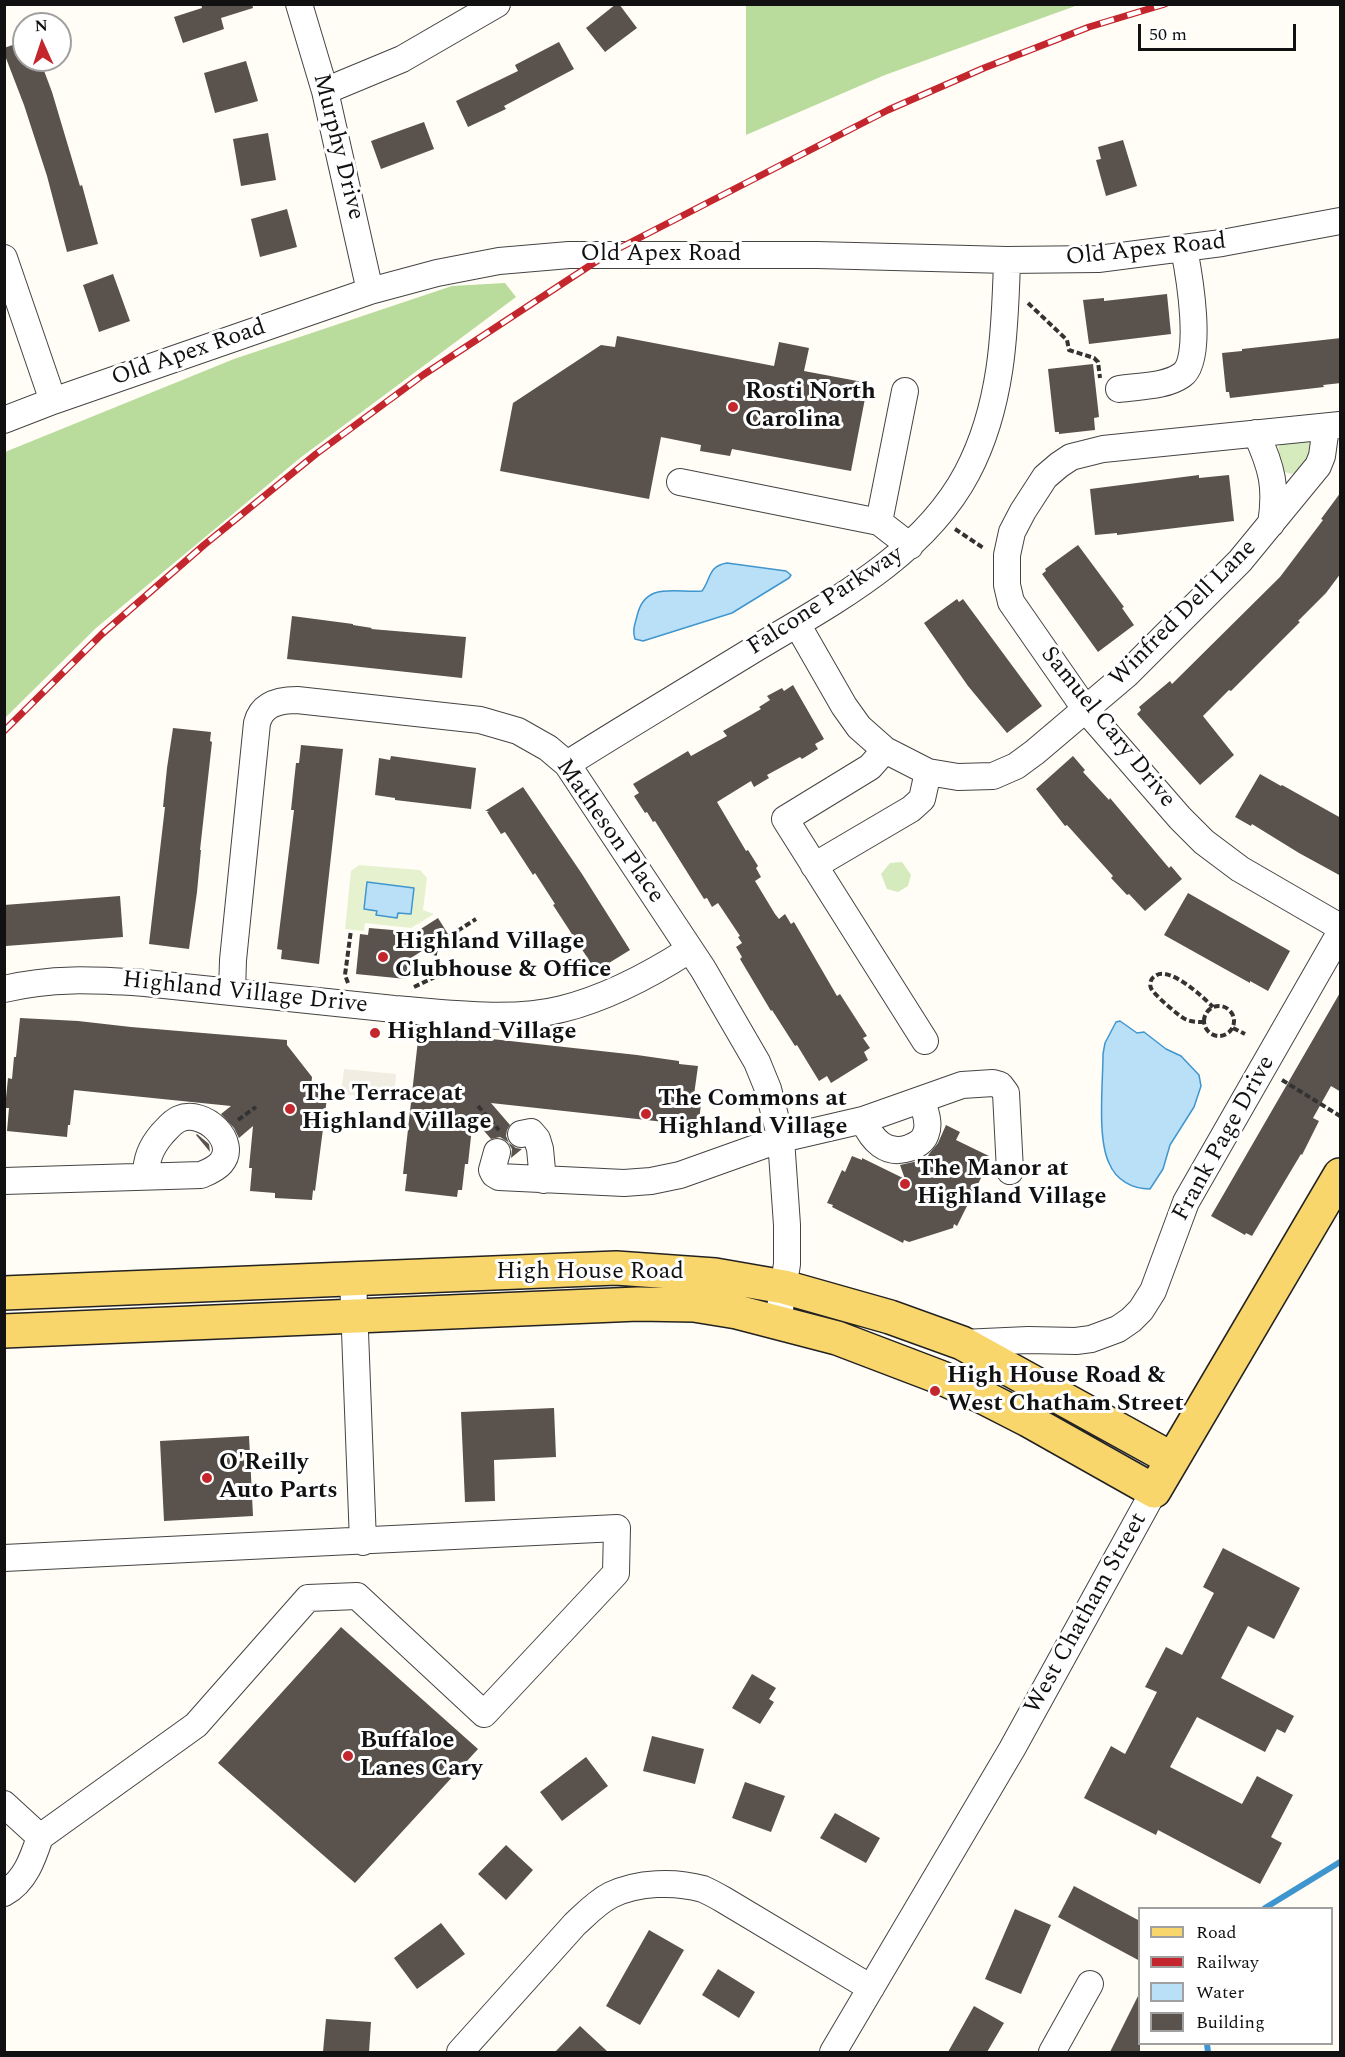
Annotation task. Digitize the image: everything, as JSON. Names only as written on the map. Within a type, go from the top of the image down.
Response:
[{"type":"main road","name":"West Chatham Street","points":[[1154,1491],[1341,1174]]},
{"type":"main road","name":"High House Road","points":[[4,1293],[616,1268],[715,1275],[784,1287],[890,1317],[962,1343],[1172,1459]]},
{"type":"main road","name":"High House Road","points":[[4,1331],[638,1304],[694,1305],[778,1322],[837,1338],[942,1378],[1028,1420],[1154,1491]]},
{"type":"street","name":"Murphy Drive","points":[[299,4],[325,91],[370,291]]},
{"type":"street","points":[[325,91],[402,59],[497,4]]},
{"type":"street","name":"Old Apex Road","points":[[4,420],[370,291],[437,273],[499,261],[569,255],[817,255],[1007,260],[1098,259],[1184,249],[1341,221]]},
{"type":"street","points":[[1119,389],[1170,382],[1184,374],[1190,365],[1193,323],[1189,274],[1184,249]]},
{"type":"street","points":[[4,258],[53,401]]},
{"type":"street","name":"Falcone Parkway","points":[[567,764],[797,624],[884,568],[910,546],[945,507],[967,472],[984,432],[997,389],[1004,339],[1007,260]]},
{"type":"street","points":[[879,522],[905,391]]},
{"type":"street","name":"Samuel Cary Drive","points":[[1333,426],[1103,449],[1071,457],[1045,477],[1012,532],[1007,555],[1007,585],[1011,602],[1019,615],[1086,710],[1180,818],[1204,842],[1228,861],[1341,927]]},
{"type":"street","name":"Winfred Dell Lane","points":[[797,624],[854,720],[885,750],[928,772],[958,777],[993,776],[1026,759],[1086,710],[1127,674],[1240,561],[1317,466],[1333,426]]},
{"type":"street","name":"Winfred Dell Lane","points":[[1256,433],[1265,452],[1273,479],[1275,500],[1271,524]]},
{"type":"street","points":[[680,482],[879,522],[910,546]]},
{"type":"street","name":"Matheson Place","points":[[232,992],[233,960],[257,723],[260,714],[268,706],[286,700],[297,700],[480,720],[518,731],[548,747],[567,764],[702,969],[757,1062],[768,1089],[781,1139],[788,1225],[784,1287],[778,1322]]},
{"type":"street","points":[[885,750],[870,767],[785,819],[925,1041]]},
{"type":"street","points":[[814,866],[911,808],[922,799],[928,772]]},
{"type":"street","name":"Frank Page Drive","points":[[962,1343],[1028,1340],[1076,1341],[1106,1334],[1131,1320],[1141,1310],[1153,1291],[1186,1202],[1341,933]]},
{"type":"street","name":"Highland Village Drive","points":[[4,989],[24,984],[73,979],[145,983],[450,1014],[528,1014],[561,1010],[602,996],[636,981],[689,950]]},
{"type":"street","points":[[543,1180],[537,1139],[531,1132],[507,1140],[492,1164],[494,1174],[504,1177],[543,1180],[624,1183],[651,1181],[680,1175],[781,1139],[863,1120],[962,1085],[987,1082],[1000,1085],[1007,1098],[1010,1171]]},
{"type":"street","points":[[863,1120],[875,1140],[886,1148],[898,1150],[909,1148],[920,1142],[927,1132],[927,1117],[922,1101]]},
{"type":"street","points":[[4,1181],[146,1176]]},
{"type":"street","points":[[353,1279],[363,1542]]},
{"type":"street","name":"West Chatham Street","points":[[833,2052],[1012,1749],[1154,1491]]},
{"type":"street","points":[[4,1558],[617,1528],[616,1572],[483,1714],[357,1596],[308,1599],[196,1725],[40,1837],[31,1864],[13,1889],[4,1893]]},
{"type":"street","points":[[4,1804],[40,1837]]},
{"type":"street","points":[[460,2052],[583,1917],[611,1895],[657,1884],[704,1890],[871,1988]]},
{"type":"street","points":[[1052,2052],[1090,1984]]},
{"type":"path","points":[[1028,302],[1067,340],[1069,350],[1094,358],[1098,362],[1101,391],[1119,389]]},
{"type":"path","points":[[956,529],[986,549]]},
{"type":"path","points":[[413,987],[435,977],[434,958],[437,944],[476,920]]},
{"type":"path","points":[[350,985],[345,975],[351,930]]},
{"type":"path","points":[[1204,1022],[1185,1019],[1151,989],[1150,982],[1155,975],[1164,973],[1174,976],[1213,1007]]},
{"type":"path","points":[[1219,1006],[1227,1008],[1232,1013],[1234,1021],[1233,1028],[1228,1034],[1216,1036],[1209,1033],[1204,1022],[1204,1016],[1213,1007],[1219,1006]]},
{"type":"path","points":[[1233,1028],[1245,1034]]},
{"type":"path","points":[[1264,1068],[1341,1116]]},
{"type":"path","points":[[478,1106],[507,1140]]},
{"type":"path","points":[[237,1120],[256,1107]]},
{"type":"green space","points":[[746,4],[1078,5],[885,75],[746,135]]},
{"type":"green space","points":[[505,283],[516,297],[300,458],[96,628],[5,718],[5,452],[234,359],[452,286]]},
{"type":"green space","points":[[1302,438],[1310,443],[1312,451],[1298,473],[1291,474],[1282,471],[1278,447],[1288,439]]},
{"type":"green space","points":[[902,862],[911,875],[908,886],[898,892],[887,889],[881,874],[890,863]]},
{"type":"green space","points":[[359,865],[420,870],[427,878],[423,910],[434,914],[411,928],[365,923],[364,931],[345,929],[351,871]]},
{"type":"shaded area","points":[[344,1069],[396,1074],[394,1100],[341,1094]]},
{"type":"water","points":[[727,563],[786,571],[791,575],[732,613],[643,641],[635,639],[637,616],[641,605],[647,598],[662,591],[702,591],[713,570]]},
{"type":"water","points":[[367,882],[414,888],[411,914],[398,913],[397,918],[376,915],[377,911],[364,909]]},
{"type":"water","points":[[1120,1021],[1137,1033],[1144,1032],[1166,1049],[1181,1056],[1199,1075],[1201,1086],[1194,1107],[1170,1145],[1163,1169],[1150,1189],[1131,1185],[1120,1179],[1112,1169],[1105,1152],[1102,1110],[1103,1054],[1105,1043],[1116,1022]]},
{"type":"building","points":[[201,4],[252,4],[253,8],[221,18],[224,29],[183,43],[174,17],[202,8]]},
{"type":"building","points":[[619,4],[637,28],[605,52],[586,28]]},
{"type":"building","points":[[559,42],[574,69],[504,106],[506,109],[468,127],[456,101],[518,71],[515,65]]},
{"type":"building","points":[[12,45],[12,72],[44,72],[80,186],[82,185],[98,244],[67,252],[47,176],[4,53],[4,48]]},
{"type":"building","points":[[246,61],[258,101],[215,113],[204,73]]},
{"type":"building","points":[[424,122],[434,149],[381,169],[371,141]]},
{"type":"building","points":[[268,133],[276,180],[241,186],[233,139]]},
{"type":"building","points":[[1123,140],[1137,186],[1106,196],[1096,160],[1101,159],[1098,147]]},
{"type":"building","points":[[287,209],[297,247],[260,257],[251,219]]},
{"type":"building","points":[[113,274],[130,321],[99,332],[83,285]]},
{"type":"building","points":[[1167,294],[1171,334],[1089,344],[1083,300],[1104,298],[1104,301]]},
{"type":"building","name":"Rosti North Carolina","points":[[617,336],[774,366],[779,342],[809,348],[804,371],[868,383],[851,471],[732,449],[730,456],[700,451],[701,445],[661,437],[649,499],[500,471],[513,403],[601,345],[615,347]]},
{"type":"building","points":[[1341,338],[1341,383],[1230,398],[1229,392],[1226,392],[1222,353]]},
{"type":"building","points":[[1093,364],[1099,417],[1094,418],[1095,430],[1059,434],[1055,432],[1048,369]]},
{"type":"building","points":[[1199,475],[1199,478],[1229,475],[1234,521],[1117,535],[1117,533],[1095,535],[1090,489]]},
{"type":"building","points":[[1341,492],[1341,573],[1326,593],[1298,621],[1300,622],[1203,716],[1234,755],[1200,785],[1137,714],[1141,710],[1139,707],[1170,681],[1172,684],[1280,577]]},
{"type":"building","points":[[1078,545],[1124,607],[1122,608],[1134,625],[1098,652],[1042,574],[1046,571],[1045,569]]},
{"type":"building","points":[[957,599],[959,602],[963,599],[1042,706],[1007,733],[968,686],[924,623]]},
{"type":"building","points":[[292,616],[353,624],[371,629],[466,637],[462,678],[287,659]]},
{"type":"building","points":[[793,685],[824,739],[815,744],[818,749],[767,775],[769,778],[754,787],[751,781],[717,802],[746,851],[748,850],[758,866],[756,868],[761,877],[755,881],[775,914],[779,919],[785,914],[791,924],[794,922],[837,996],[840,994],[867,1036],[863,1038],[870,1048],[864,1052],[868,1060],[831,1083],[827,1076],[819,1081],[797,1045],[795,1046],[771,1011],[740,959],[742,957],[736,947],[742,943],[738,937],[740,936],[718,903],[712,907],[707,898],[704,899],[655,821],[653,822],[647,812],[645,813],[634,796],[639,793],[633,784],[688,751],[691,756],[727,736],[723,731],[761,709],[759,707],[770,700],[767,696],[782,688],[784,691]]},
{"type":"building","points":[[173,728],[211,732],[210,741],[212,742],[189,949],[149,944]]},
{"type":"building","points":[[301,745],[343,749],[319,964],[281,959],[282,950],[277,949],[294,810],[291,810],[296,763],[299,763]]},
{"type":"building","points":[[391,756],[476,768],[471,809],[395,800],[395,798],[375,795],[379,758],[390,760]]},
{"type":"building","points":[[1073,756],[1085,770],[1083,772],[1109,800],[1110,798],[1169,868],[1171,866],[1182,879],[1145,911],[1111,878],[1113,876],[1067,825],[1065,826],[1036,789]]},
{"type":"building","points":[[1260,774],[1341,818],[1341,876],[1252,824],[1251,826],[1235,817]]},
{"type":"building","points":[[523,787],[630,950],[596,971],[535,873],[533,875],[505,832],[501,834],[487,812],[489,811],[485,811]]},
{"type":"building","points":[[1188,893],[1290,951],[1268,991],[1164,935]]},
{"type":"building","points":[[120,896],[123,937],[6,946],[4,905]]},
{"type":"building","name":"Highland Village Clubhouse & Office","points":[[438,918],[448,934],[408,960],[406,979],[356,974],[360,934],[368,935],[369,928],[416,932]]},
{"type":"building","points":[[1341,991],[1341,1092],[1331,1086],[1313,1118],[1319,1121],[1302,1155],[1252,1236],[1246,1233],[1245,1235],[1211,1216]]},
{"type":"building","name":"The Terrace at Highland Village","points":[[20,1018],[287,1040],[287,1045],[312,1077],[311,1089],[328,1090],[312,1200],[275,1198],[275,1193],[250,1191],[252,1168],[249,1168],[253,1126],[239,1138],[234,1128],[221,1114],[231,1106],[74,1090],[67,1137],[7,1131],[9,1108],[5,1108],[8,1078],[12,1079]]},
{"type":"building","name":"The Commons at Highland Village","points":[[419,1031],[637,1055],[698,1066],[694,1095],[702,1095],[699,1121],[693,1120],[692,1125],[491,1103],[510,1125],[506,1136],[509,1143],[522,1149],[511,1158],[512,1149],[508,1142],[500,1137],[491,1139],[473,1118],[468,1164],[465,1164],[462,1190],[458,1190],[457,1197],[405,1191],[407,1174],[403,1174]]},
{"type":"building","name":"The Manor at Highland Village","points":[[946,1125],[960,1132],[956,1140],[989,1156],[985,1165],[987,1166],[957,1226],[954,1224],[953,1228],[909,1242],[904,1240],[903,1243],[827,1203],[842,1170],[845,1172],[852,1156],[862,1160],[862,1158],[905,1179],[900,1165],[918,1161],[921,1171]]},
{"type":"building","points":[[196,1135],[209,1144],[210,1152]]},
{"type":"building","points":[[554,1408],[556,1457],[494,1460],[495,1501],[465,1502],[461,1412]]},
{"type":"building","name":"O'Reilly Auto Parts","points":[[249,1436],[253,1516],[164,1521],[160,1441]]},
{"type":"building","points":[[1223,1548],[1300,1588],[1274,1639],[1248,1626],[1221,1678],[1294,1716],[1285,1733],[1277,1729],[1265,1752],[1197,1717],[1170,1767],[1242,1804],[1257,1776],[1293,1795],[1271,1837],[1282,1843],[1260,1884],[1158,1830],[1156,1835],[1084,1798],[1111,1746],[1125,1754],[1157,1692],[1145,1687],[1166,1647],[1182,1655],[1214,1593],[1203,1587]]},
{"type":"building","name":"Buffaloe Lanes Cary","points":[[341,1627],[478,1749],[355,1883],[218,1763]]},
{"type":"building","points":[[752,1674],[776,1688],[769,1699],[774,1702],[760,1724],[732,1708]]},
{"type":"building","points":[[652,1736],[704,1749],[695,1784],[643,1771]]},
{"type":"building","points":[[586,1757],[608,1786],[562,1821],[540,1792]]},
{"type":"building","points":[[745,1782],[785,1796],[771,1832],[732,1818]]},
{"type":"building","points":[[835,1813],[880,1838],[866,1863],[820,1838]]},
{"type":"building","points":[[506,1845],[533,1870],[506,1900],[478,1874]]},
{"type":"building","points":[[1074,1886],[1138,1920],[1138,1960],[1058,1917]]},
{"type":"building","points":[[1015,1909],[1051,1925],[1021,1994],[985,1979]]},
{"type":"building","points":[[441,1923],[465,1954],[417,1989],[394,1958]]},
{"type":"building","points":[[649,1930],[684,1950],[640,2025],[606,2006]]},
{"type":"building","points":[[718,1969],[755,1992],[739,2018],[702,1995]]},
{"type":"building","points":[[1138,1996],[1140,2052],[1110,2052]]},
{"type":"building","points":[[974,2006],[1004,2023],[987,2052],[948,2052]]},
{"type":"building","points":[[326,2019],[371,2022],[369,2052],[323,2052]]},
{"type":"building","points":[[580,2026],[608,2052],[555,2052]]},
{"type":"waterway","points":[[1267,1907],[1340,1862]]},
{"type":"waterway","points":[[1207,2045],[1208,2052]]},
{"type":"railway","points":[[4,731],[102,634],[204,545],[316,454],[423,375],[606,255],[888,110],[984,68],[1089,27],[1165,4]]},
{"type":"place","name":"Rosti North Carolina","points":[[733,407]]},
{"type":"place","name":"Highland Village Clubhouse & Office","points":[[383,957]]},
{"type":"place","name":"Highland Village","points":[[375,1033]]},
{"type":"place","name":"The Terrace at Highland Village","points":[[290,1109]]},
{"type":"place","name":"The Commons at Highland Village","points":[[646,1114]]},
{"type":"place","name":"The Manor at Highland Village","points":[[905,1184]]},
{"type":"place","name":"High House Road & West Chatham Street","points":[[935,1391]]},
{"type":"place","name":"O'Reilly Auto Parts","points":[[207,1478]]},
{"type":"place","name":"Buffaloe Lanes Cary","points":[[348,1756]]}]
